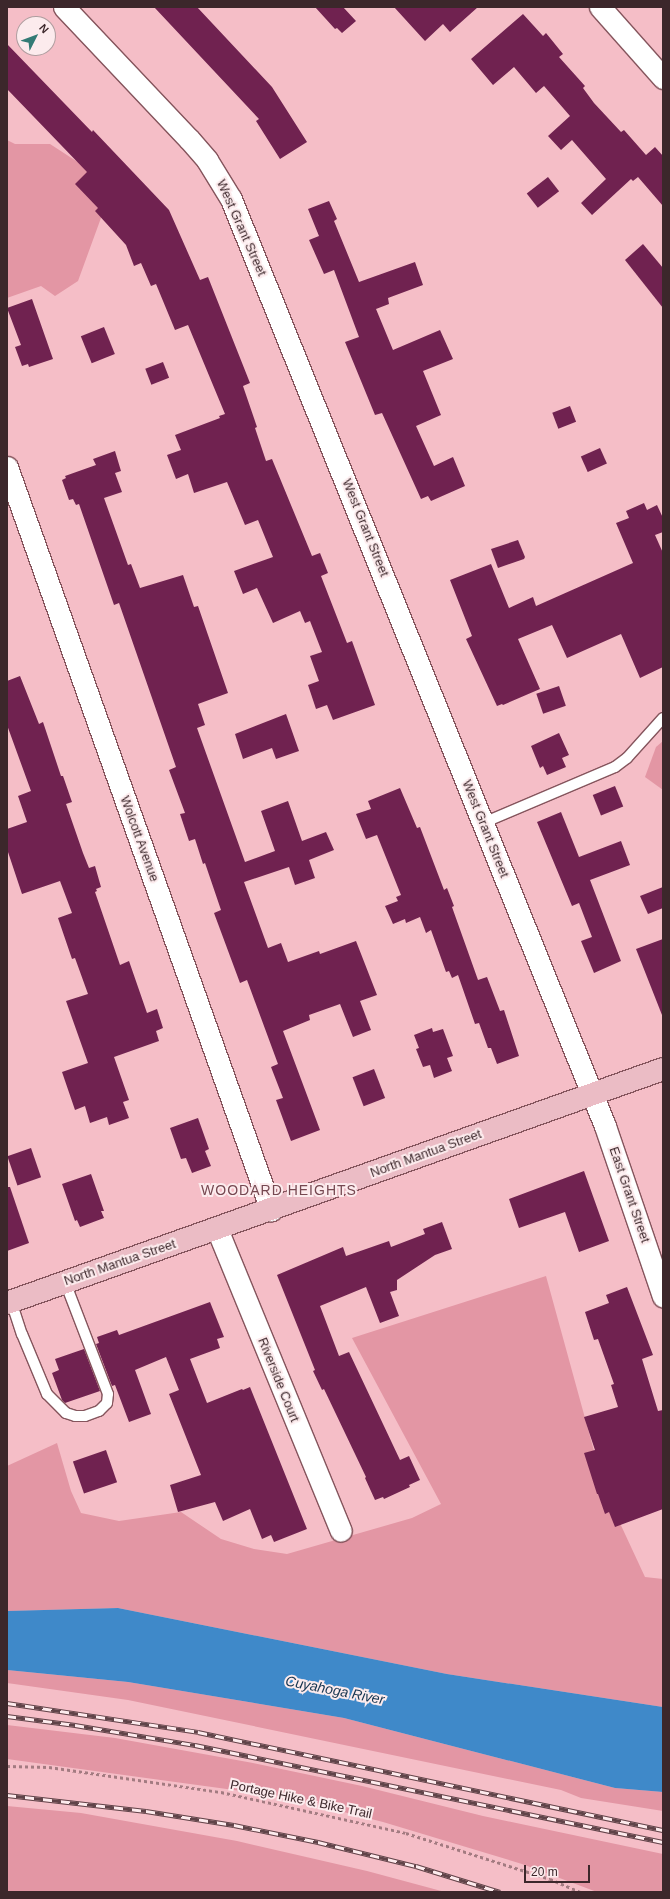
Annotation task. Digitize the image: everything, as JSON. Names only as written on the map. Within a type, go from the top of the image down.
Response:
[{"type":"main road","name":"North Mantua Street","points":[[9,1302],[271,1210],[663,1069]]},
{"type":"street","name":"West Grant Street","points":[[64,7],[189,139],[207,160],[231,199],[593,1094]]},
{"type":"street","points":[[600,7],[663,78]]},
{"type":"street","name":"Wolcott Avenue","points":[[7,467],[271,1210]]},
{"type":"street","name":"East Grant Street","points":[[593,1094],[608,1132],[663,1296]]},
{"type":"street","name":"Riverside Court","points":[[217,1229],[341,1531]]},
{"type":"lane","points":[[483,823],[615,767],[627,758],[663,718]]},
{"type":"lane","points":[[9,1302],[47,1394],[66,1413],[75,1416],[85,1416],[99,1411],[107,1403],[108,1394],[65,1282]]},
{"type":"path","name":"Portage Hike & Bike Trail","points":[[7,1766],[49,1768],[221,1792],[406,1833],[550,1879],[582,1892]]},
{"type":"shaded area","points":[[7,140],[15,144],[50,144],[113,185],[78,281],[55,296],[41,286],[7,298]]},
{"type":"shaded area","points":[[663,741],[663,790],[645,777],[656,747]]},
{"type":"shaded area","points":[[546,1276],[605,1491],[645,1577],[663,1579],[663,1707],[447,1674],[118,1608],[7,1611],[7,1466],[57,1443],[71,1491],[81,1513],[119,1521],[181,1512],[221,1539],[254,1549],[287,1554],[412,1518],[441,1504],[352,1338]]},
{"type":"shaded area","points":[[7,1670],[128,1682],[344,1718],[615,1788],[663,1792],[663,1811],[581,1798],[561,1790],[128,1700],[7,1683]]},
{"type":"shaded area","points":[[7,1725],[115,1738],[253,1763],[362,1786],[483,1816],[663,1854],[663,1892],[597,1892],[522,1864],[383,1822],[285,1797],[7,1759]]},
{"type":"shaded area","points":[[7,1806],[81,1813],[237,1841],[367,1871],[445,1892],[7,1892]]},
{"type":"water","name":"Cuyahoga River","points":[[118,1608],[447,1674],[663,1707],[663,1792],[615,1788],[344,1718],[128,1682],[7,1670],[7,1611]]},
{"type":"building","points":[[154,7],[197,7],[272,87],[307,142],[280,159],[256,121],[259,119]]},
{"type":"building","points":[[315,7],[343,7],[356,21],[342,33],[337,28],[335,29]]},
{"type":"building","points":[[394,7],[478,7],[450,32],[443,24],[425,41]]},
{"type":"building","points":[[523,14],[543,36],[546,33],[563,54],[559,57],[585,86],[583,88],[594,103],[621,132],[624,130],[646,155],[655,147],[663,156],[663,206],[638,177],[633,181],[631,179],[592,215],[581,203],[606,179],[572,140],[561,150],[548,136],[570,116],[544,86],[536,93],[514,67],[493,85],[471,59]]},
{"type":"building","points":[[7,44],[16,53],[16,56],[19,56],[92,132],[93,130],[169,210],[200,280],[208,277],[250,383],[243,386],[257,427],[255,428],[266,461],[272,459],[312,556],[320,553],[328,573],[321,576],[347,643],[352,641],[375,705],[333,720],[327,705],[316,709],[308,685],[319,681],[310,656],[322,652],[310,621],[305,623],[300,611],[273,623],[257,588],[243,594],[234,571],[273,557],[258,520],[245,525],[227,482],[194,493],[188,474],[176,479],[167,455],[181,450],[175,435],[220,418],[219,416],[225,414],[188,325],[175,330],[156,284],[151,286],[141,263],[134,266],[126,245],[95,211],[98,208],[75,184],[87,172],[7,89]]},
{"type":"building","points":[[548,177],[559,191],[538,208],[527,194]]},
{"type":"building","points":[[329,201],[337,219],[334,221],[359,282],[415,262],[423,285],[388,298],[389,304],[376,309],[393,350],[440,330],[453,359],[423,371],[441,415],[416,426],[434,466],[453,457],[465,486],[431,501],[428,496],[421,499],[382,413],[375,415],[345,342],[359,337],[334,270],[324,274],[309,240],[319,236],[308,209]]},
{"type":"building","points":[[643,244],[663,268],[663,308],[625,260]]},
{"type":"building","points":[[32,299],[53,359],[29,367],[28,364],[22,366],[15,347],[21,345],[7,308]]},
{"type":"building","points":[[104,327],[115,354],[92,363],[81,336]]},
{"type":"building","points":[[163,362],[169,378],[151,385],[145,369]]},
{"type":"building","points":[[570,406],[576,422],[558,429],[552,413]]},
{"type":"building","points":[[600,448],[607,464],[588,472],[581,457]]},
{"type":"building","points":[[115,451],[121,471],[115,473],[122,492],[104,498],[128,565],[131,564],[140,588],[183,575],[194,607],[198,606],[228,693],[198,704],[205,725],[197,728],[245,862],[275,851],[261,811],[288,801],[302,841],[326,832],[334,850],[309,860],[315,878],[295,885],[289,867],[244,882],[268,948],[281,943],[288,962],[319,951],[320,954],[356,941],[377,995],[360,1001],[371,1030],[353,1037],[340,1004],[309,1015],[310,1020],[283,1031],[320,1130],[291,1141],[276,1100],[283,1098],[271,1067],[278,1064],[247,980],[240,983],[214,913],[221,910],[205,863],[203,864],[195,839],[189,841],[180,814],[185,813],[169,770],[176,767],[119,603],[114,605],[79,504],[76,505],[73,499],[69,500],[62,480],[66,478],[65,476],[96,465],[93,459]]},
{"type":"building","points":[[644,503],[647,510],[657,505],[663,518],[663,532],[655,535],[663,553],[663,667],[640,678],[621,634],[567,658],[552,625],[518,639],[540,689],[503,705],[497,706],[466,639],[472,636],[450,580],[491,564],[509,608],[533,597],[536,606],[633,563],[616,523],[629,518],[626,511]]},
{"type":"building","points":[[518,540],[525,557],[524,559],[498,568],[491,549]]},
{"type":"building","points":[[20,676],[39,724],[43,722],[61,776],[63,776],[72,802],[66,804],[83,853],[89,868],[95,866],[101,887],[96,889],[97,891],[95,892],[120,965],[129,961],[147,1013],[157,1009],[163,1028],[156,1031],[159,1041],[114,1057],[129,1100],[123,1102],[129,1118],[109,1125],[107,1117],[90,1123],[85,1106],[75,1110],[62,1072],[88,1063],[66,1001],[88,994],[75,958],[72,959],[58,918],[72,913],[60,881],[22,894],[7,849],[7,829],[27,822],[18,796],[31,791],[7,725],[7,681]]},
{"type":"building","points":[[559,686],[566,706],[543,714],[536,694]]},
{"type":"building","points":[[286,714],[299,751],[276,759],[272,748],[243,759],[235,734]]},
{"type":"building","points":[[559,733],[569,755],[562,758],[566,767],[547,775],[543,766],[540,768],[531,746]]},
{"type":"building","points":[[615,786],[623,806],[601,815],[593,795]]},
{"type":"building","points":[[400,788],[417,828],[420,827],[444,890],[447,888],[454,906],[452,907],[478,980],[487,977],[500,1011],[504,1010],[519,1056],[497,1064],[491,1048],[488,1048],[479,1023],[475,1024],[458,975],[452,978],[449,971],[446,972],[431,930],[426,933],[420,917],[406,923],[405,919],[393,924],[385,906],[398,901],[396,897],[401,895],[377,835],[366,839],[356,814],[371,809],[368,801]]},
{"type":"building","points":[[561,812],[579,857],[621,841],[630,865],[590,880],[621,961],[594,973],[581,941],[592,937],[579,903],[572,906],[537,822]]},
{"type":"building","points":[[663,887],[663,908],[648,914],[640,896]]},
{"type":"building","points":[[663,939],[663,1015],[662,1015],[636,949]]},
{"type":"building","points":[[432,1028],[433,1032],[443,1029],[453,1056],[447,1058],[452,1071],[434,1078],[430,1065],[423,1067],[416,1049],[419,1048],[414,1035]]},
{"type":"building","points":[[374,1069],[385,1098],[364,1106],[353,1077]]},
{"type":"building","points":[[198,1118],[209,1149],[205,1151],[211,1166],[192,1173],[186,1158],[181,1159],[170,1128]]},
{"type":"building","points":[[31,1148],[41,1177],[17,1185],[7,1156]]},
{"type":"building","points":[[584,1171],[609,1241],[579,1252],[565,1212],[519,1228],[509,1199]]},
{"type":"building","points":[[91,1174],[104,1211],[101,1211],[104,1218],[80,1227],[77,1220],[75,1221],[62,1184]]},
{"type":"building","points":[[7,1187],[10,1187],[29,1243],[7,1251]]},
{"type":"building","points":[[442,1222],[452,1249],[435,1255],[397,1280],[397,1290],[390,1292],[399,1316],[380,1323],[366,1287],[320,1306],[339,1356],[349,1352],[400,1460],[409,1456],[420,1480],[409,1485],[410,1487],[384,1499],[383,1497],[375,1500],[365,1478],[366,1477],[324,1389],[322,1390],[313,1371],[315,1370],[277,1275],[343,1247],[346,1256],[389,1241],[391,1247],[425,1234],[423,1229]]},
{"type":"building","points":[[627,1287],[653,1355],[642,1359],[658,1411],[663,1410],[663,1509],[615,1527],[609,1512],[605,1514],[584,1453],[595,1450],[584,1417],[618,1407],[611,1385],[614,1384],[598,1339],[594,1340],[585,1312],[609,1303],[606,1295]]},
{"type":"building","points":[[210,1302],[224,1337],[217,1339],[220,1348],[190,1359],[207,1403],[250,1387],[307,1529],[274,1542],[271,1535],[262,1539],[250,1509],[223,1521],[215,1502],[178,1512],[170,1485],[201,1475],[169,1394],[179,1390],[166,1357],[135,1370],[151,1414],[129,1422],[115,1385],[112,1386],[96,1344],[99,1343],[97,1337],[117,1330],[119,1335]]},
{"type":"building","points":[[84,1349],[100,1391],[65,1403],[62,1400],[52,1373],[59,1370],[55,1359]]},
{"type":"building","points":[[106,1450],[117,1482],[84,1494],[73,1461]]},
{"type":"railway","points":[[7,1703],[198,1732],[663,1830]]},
{"type":"railway","points":[[7,1716],[75,1725],[195,1745],[663,1842]]},
{"type":"railway","points":[[7,1795],[146,1811],[234,1825],[318,1842],[416,1866],[500,1892]]},
{"type":"district","name":"WOODARD HEIGHTS","points":[[279,1190]]}]
